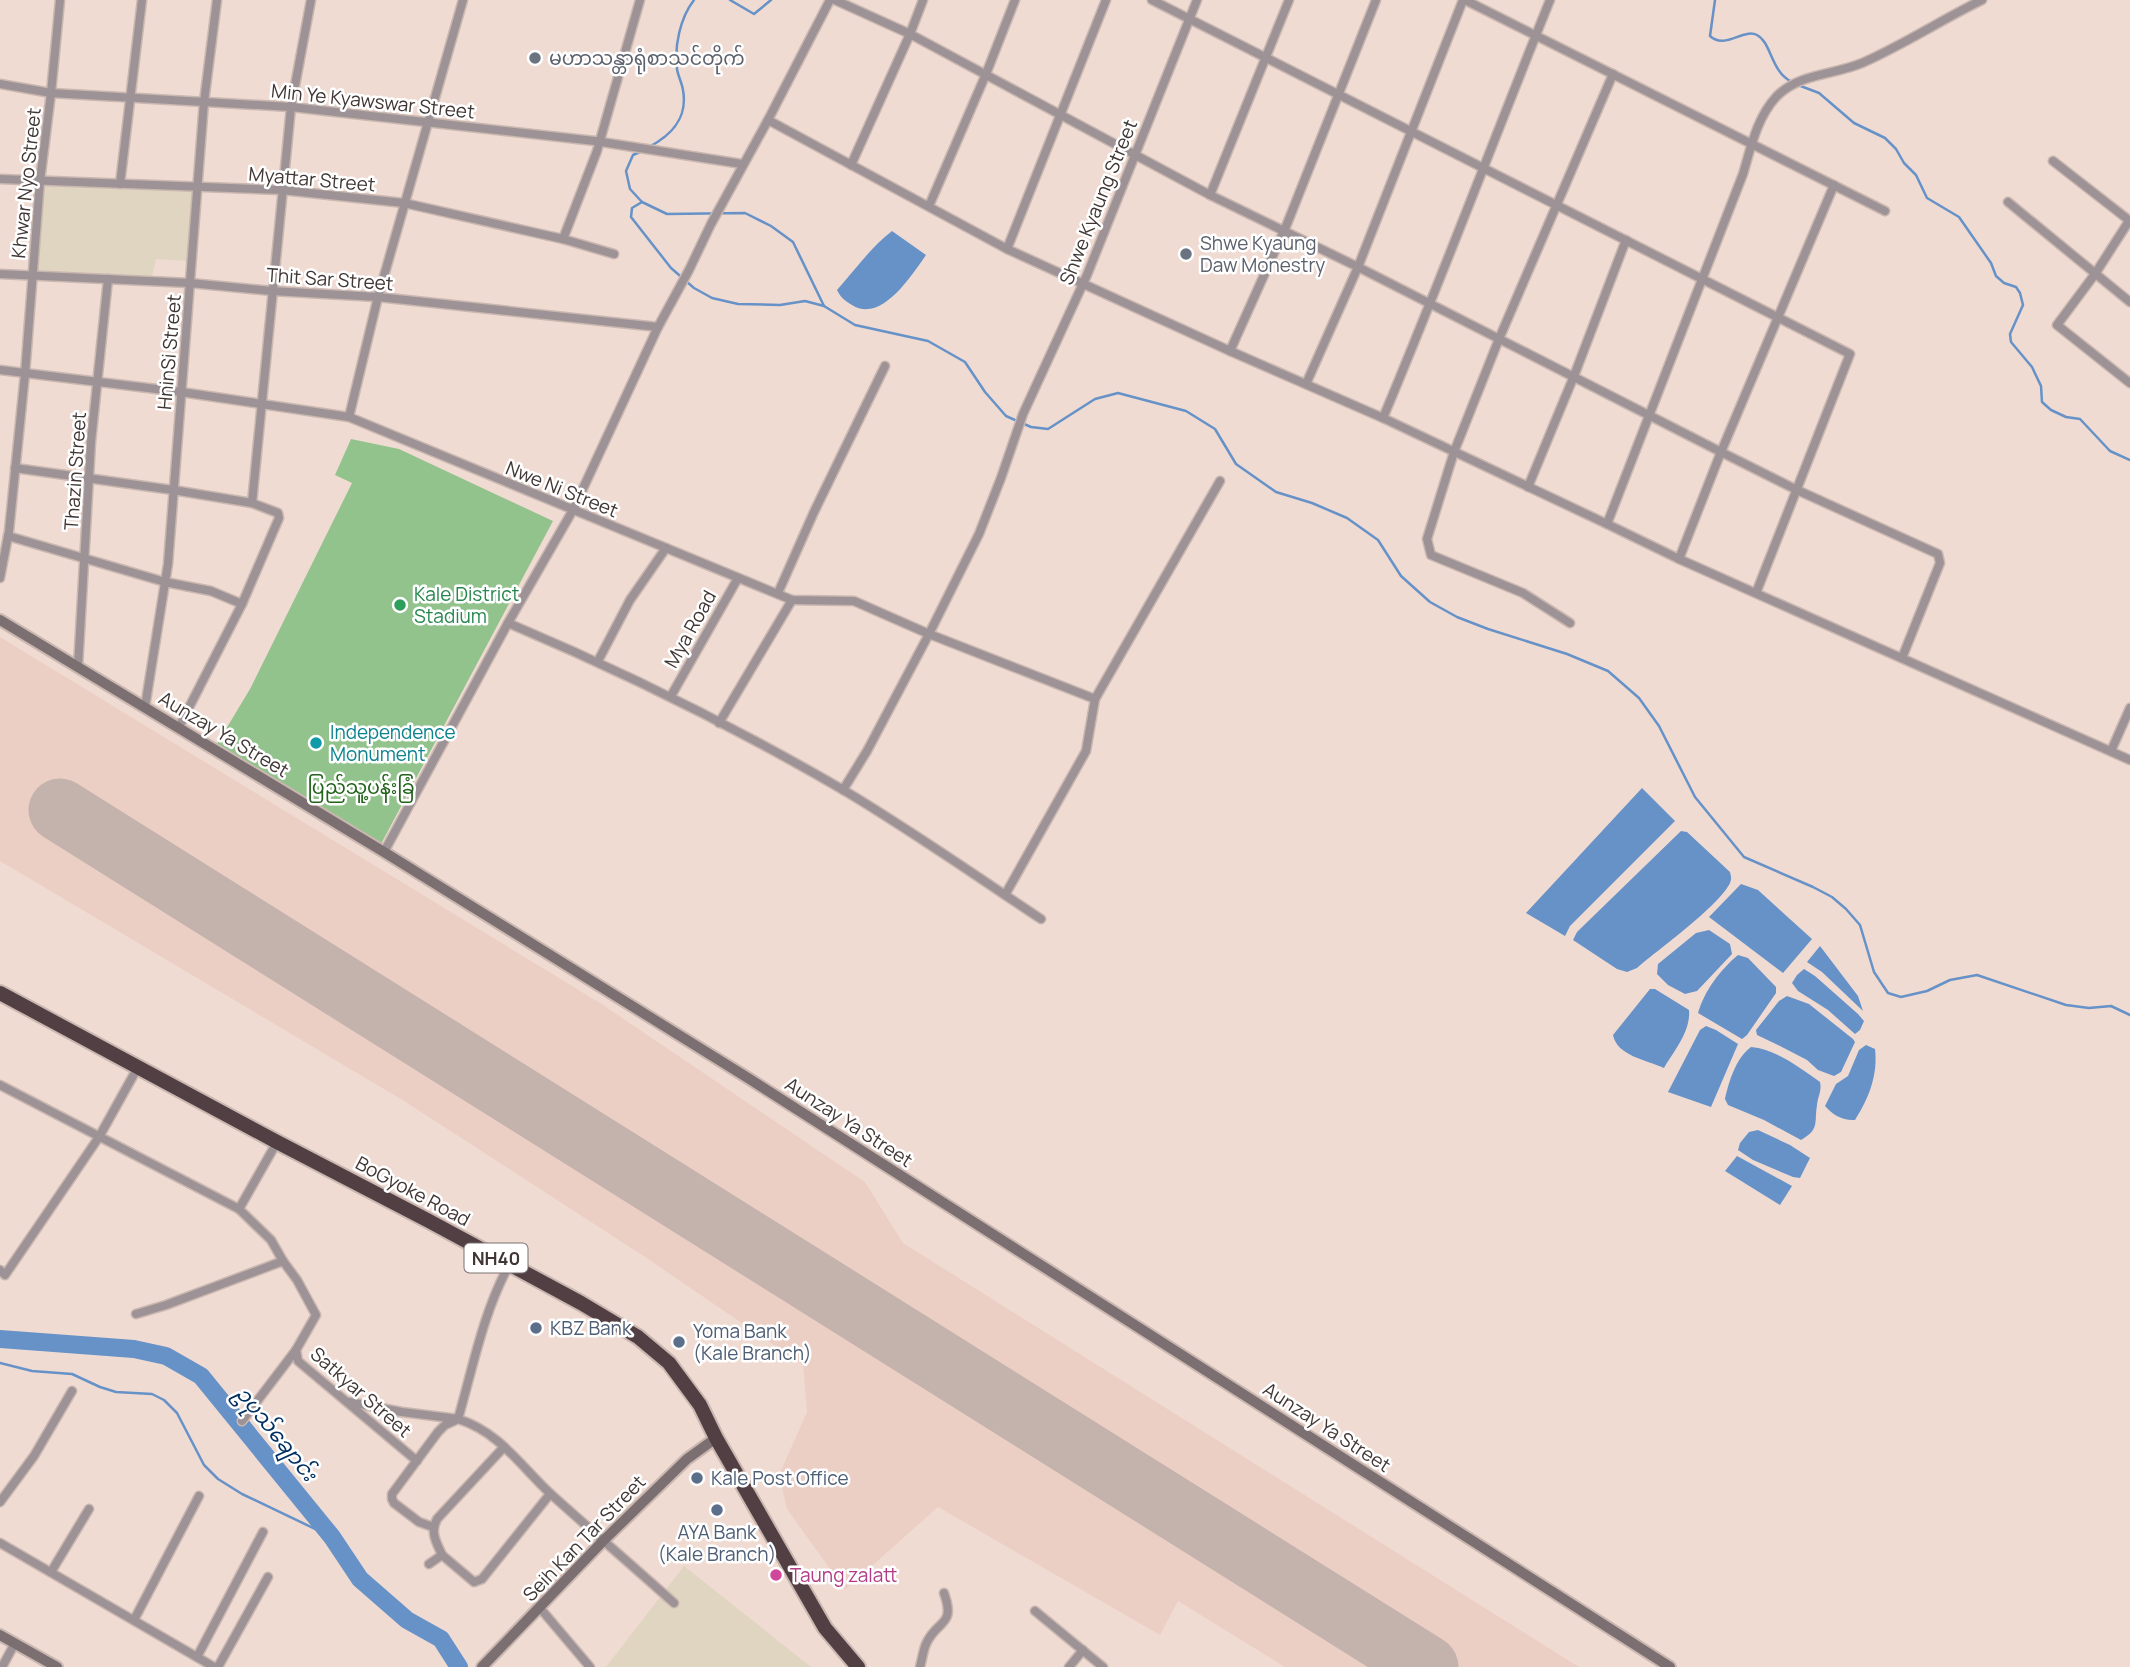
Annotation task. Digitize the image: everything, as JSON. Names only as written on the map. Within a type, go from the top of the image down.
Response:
[{"type":"highway","name":"BoGyoke Road","points":[[0,993],[429,1221],[638,1337],[669,1363],[700,1405],[716,1438],[825,1628],[858,1667]]},
{"type":"street","name":"Khwar Nyo Street","points":[[0,578],[8,536],[25,374],[40,181],[60,0]]},
{"type":"street","points":[[120,184],[142,0]]},
{"type":"street","name":"HninSi Street","points":[[145,707],[165,582],[204,102],[218,0]]},
{"type":"street","points":[[252,503],[291,107],[311,0]]},
{"type":"street","points":[[349,417],[378,297],[463,0]]},
{"type":"street","points":[[563,239],[599,142],[640,0]]},
{"type":"street","points":[[384,852],[508,623],[573,510],[658,327],[830,0]]},
{"type":"street","points":[[835,0],[910,34],[1210,195],[1431,303],[1721,452],[1938,554],[1940,563],[1902,658]]},
{"type":"street","points":[[851,165],[923,0]]},
{"type":"street","points":[[929,206],[1015,0]]},
{"type":"street","points":[[1007,248],[1106,0]]},
{"type":"street","points":[[1152,0],[1850,354],[1756,593]]},
{"type":"street","name":"Shwe Kyaung Street","points":[[843,790],[867,751],[979,534],[1016,430],[1083,284],[1197,0]]},
{"type":"street","points":[[1210,195],[1289,0]]},
{"type":"street","points":[[1230,351],[1283,231],[1376,0]]},
{"type":"street","points":[[1306,384],[1358,267],[1410,130],[1464,0],[1885,211]]},
{"type":"street","points":[[1383,418],[1550,0]]},
{"type":"street","points":[[1607,524],[1743,174],[1762,118],[1769,106],[1783,90],[1796,82],[1862,63],[1982,0]]},
{"type":"street","points":[[1570,623],[1523,593],[1431,555],[1427,539],[1454,452],[1499,339],[1613,74]]},
{"type":"street","name":"Min Ye Kyawswar Street","points":[[0,85],[51,93],[291,107],[599,142],[742,164]]},
{"type":"street","points":[[768,120],[1007,248],[1083,284],[1383,418],[1679,559],[2130,760]]},
{"type":"street","points":[[2053,161],[2130,221],[2057,326],[2130,383]]},
{"type":"street","name":"Myattar Street","points":[[0,179],[282,190],[404,203],[563,239],[614,254]]},
{"type":"street","points":[[1679,559],[1721,452],[1780,318],[1834,185]]},
{"type":"street","points":[[2008,202],[2130,302]]},
{"type":"street","points":[[1528,487],[1626,240]]},
{"type":"street","name":"Thit Sar Street","points":[[0,274],[190,283],[378,297],[658,327]]},
{"type":"street","name":"Thazin Street","points":[[78,667],[89,479],[108,279]]},
{"type":"street","points":[[778,593],[885,366]]},
{"type":"street","name":"Nwe Ni Street","points":[[0,370],[181,392],[349,417],[792,600],[854,601],[929,634],[1095,699]]},
{"type":"street","points":[[15,468],[252,503],[278,513],[279,518],[242,604],[179,727]]},
{"type":"street","points":[[1005,895],[1086,751],[1095,699],[1220,481]]},
{"type":"street","points":[[8,536],[165,582],[211,591],[242,604]]},
{"type":"street","points":[[598,661],[630,600],[666,548]]},
{"type":"street","name":"Mya Road","points":[[670,696],[738,578]]},
{"type":"street","points":[[719,723],[792,600]]},
{"type":"street","name":"Aunzay Ya Street","points":[[0,620],[384,852],[760,1085],[1670,1667]]},
{"type":"street","points":[[508,623],[598,661],[670,696],[843,790],[1041,919]]},
{"type":"street","points":[[2111,751],[2130,708]]},
{"type":"street","points":[[0,1270],[5,1275],[99,1137],[138,1067]]},
{"type":"street","name":"Satkyar Street","points":[[0,1085],[239,1209],[271,1240],[316,1315],[296,1350],[298,1361],[416,1461],[438,1432],[458,1419]]},
{"type":"street","points":[[239,1209],[276,1142]]},
{"type":"street","points":[[136,1314],[283,1261]]},
{"type":"street","points":[[458,1419],[485,1320],[496,1289],[509,1265]]},
{"type":"street","points":[[242,1421],[296,1350]]},
{"type":"street","points":[[0,1502],[34,1455],[72,1391]]},
{"type":"street","points":[[347,1401],[458,1419],[472,1423],[494,1436],[550,1494],[674,1603]]},
{"type":"street","name":"Seih Kan Tar Street","points":[[482,1667],[604,1540],[687,1459],[716,1438]]},
{"type":"street","points":[[504,1447],[432,1527],[432,1534],[442,1555],[474,1582],[482,1579],[550,1494]]},
{"type":"street","points":[[416,1461],[391,1499],[419,1522],[432,1527]]},
{"type":"street","points":[[134,1620],[199,1496]]},
{"type":"street","points":[[51,1572],[89,1509]]},
{"type":"street","points":[[197,1657],[263,1532]]},
{"type":"street","points":[[0,1543],[216,1667],[268,1577]]},
{"type":"street","points":[[429,1564],[442,1555]]},
{"type":"street","points":[[920,1667],[926,1643],[947,1616],[949,1609],[944,1593]]},
{"type":"street","points":[[540,1608],[590,1667]]},
{"type":"street","points":[[1035,1611],[1103,1667]]},
{"type":"street","points":[[0,1635],[57,1667]]},
{"type":"street","points":[[2,1667],[15,1643]]},
{"type":"street","points":[[1069,1667],[1083,1650]]},
{"type":"shaded area","points":[[43,185],[194,190],[188,261],[156,259],[152,276],[37,271]]},
{"type":"shaded area","points":[[0,637],[600,1003],[865,1182],[903,1243],[1579,1667],[1285,1667],[1178,1601],[1160,1635],[938,1507],[845,1590],[787,1509],[779,1475],[807,1412],[803,1365],[645,1257],[404,1101],[0,861]]},
{"type":"shaded area","points":[[684,1566],[811,1667],[606,1667]]},
{"type":"green space","name":"Kale District Stadium","points":[[351,439],[399,449],[553,521],[381,844],[217,744],[250,689],[352,483],[335,475]]},
{"type":"water","points":[[892,231],[926,255],[904,285],[884,303],[863,309],[852,305],[843,299],[837,290],[870,251]]},
{"type":"water","points":[[1642,788],[1675,821],[1570,926],[1565,936],[1526,913]]},
{"type":"water","points":[[1681,831],[1687,832],[1730,872],[1730,883],[1714,903],[1637,968],[1627,972],[1617,969],[1573,940],[1577,932]]},
{"type":"water","points":[[1741,884],[1758,890],[1812,939],[1783,973],[1709,917]]},
{"type":"water","points":[[1709,930],[1730,944],[1732,954],[1697,991],[1685,994],[1668,985],[1657,974],[1658,964],[1696,933]]},
{"type":"water","points":[[1820,946],[1858,996],[1863,1011],[1822,972],[1807,962]]},
{"type":"water","points":[[1738,955],[1748,958],[1776,987],[1776,993],[1742,1039],[1698,1013],[1714,981]]},
{"type":"water","points":[[1804,969],[1858,1014],[1864,1021],[1860,1030],[1855,1034],[1828,1010],[1798,991],[1792,983]]},
{"type":"water","points":[[1650,989],[1655,989],[1689,1010],[1685,1033],[1664,1068],[1626,1053],[1613,1035]]},
{"type":"water","points":[[1787,996],[1809,1004],[1853,1039],[1855,1042],[1841,1072],[1834,1076],[1818,1070],[1807,1060],[1757,1035],[1756,1030],[1779,1001]]},
{"type":"water","points":[[1706,1026],[1738,1044],[1711,1107],[1668,1092],[1700,1030]]},
{"type":"water","points":[[1866,1045],[1875,1049],[1871,1086],[1855,1120],[1842,1118],[1825,1106],[1836,1084],[1848,1076],[1859,1050]]},
{"type":"water","points":[[1751,1047],[1779,1055],[1820,1082],[1814,1129],[1801,1140],[1728,1105],[1725,1099],[1731,1078],[1741,1057]]},
{"type":"water","points":[[1758,1130],[1810,1158],[1800,1178],[1753,1160],[1738,1150],[1749,1132]]},
{"type":"water","points":[[1737,1156],[1792,1186],[1780,1205],[1725,1171]]},
{"type":"waterway","points":[[649,147],[665,137],[681,117],[684,100],[676,51],[682,24],[694,0]]},
{"type":"waterway","points":[[730,0],[754,14],[771,0]]},
{"type":"waterway","points":[[1715,0],[1710,36],[1722,41],[1746,34],[1757,35],[1766,44],[1779,71],[1792,82]]},
{"type":"waterway","points":[[1798,85],[1819,93],[1854,123],[1885,138],[1916,175],[1927,198],[1959,217],[1991,263],[1996,276],[2004,283],[2016,287],[2020,293],[2023,305],[2010,334],[2011,342],[2032,367],[2041,386],[2042,402],[2066,417],[2080,419],[2110,451],[2130,460]]},
{"type":"waterway","points":[[640,152],[633,155],[626,171],[630,189],[642,202],[667,214],[745,213],[771,226],[793,242],[824,306],[855,325],[928,341],[965,362],[985,392],[1006,416],[1031,427],[1048,429],[1095,399],[1118,393],[1186,411],[1215,429],[1236,464],[1276,492],[1347,518],[1378,540],[1401,576],[1430,602],[1457,617],[1567,654],[1608,671],[1639,698],[1659,726],[1695,797],[1744,857],[1832,897],[1860,925],[1874,972],[1888,993],[1901,997],[1927,991],[1950,980],[1977,975],[2066,1005],[2089,1008],[2111,1006],[2130,1015]]},
{"type":"waterway","points":[[642,202],[632,208],[631,217],[671,268],[694,288],[712,298],[738,304],[780,305],[805,301],[824,306]]},
{"type":"waterway","name":"ဥပုသ်ချောင်း","points":[[0,1339],[134,1349],[166,1356],[201,1376],[332,1537],[360,1579],[407,1620],[441,1639],[459,1667]]},
{"type":"waterway","points":[[0,1363],[32,1371],[72,1374],[116,1392],[152,1394],[164,1400],[177,1413],[204,1465],[218,1479],[242,1494],[332,1537]]},
{"type":"runway","points":[[60,810],[1427,1667]]},
{"type":"place","name":"မဟာသန္တာရုံစာသင်တိုက်","points":[[535,58]]},
{"type":"place","name":"Shwe Kyaung Daw Monestry","points":[[1186,254]]},
{"type":"place","name":"Kale District Stadium","points":[[400,605]]},
{"type":"place","name":"Independence Monument","points":[[316,743]]},
{"type":"place","name":"KBZ Bank","points":[[536,1328]]},
{"type":"place","name":"Yoma Bank (Kale Branch)","points":[[679,1342]]},
{"type":"place","name":"Kale Post Office","points":[[697,1478]]},
{"type":"place","name":"AYA Bank (Kale Branch)","points":[[717,1510]]},
{"type":"place","name":"Taung zalatt","points":[[776,1575]]},
{"type":"park label","name":"ပြည်သူ့ပန်းခြံ","points":[[361,787]]}]
